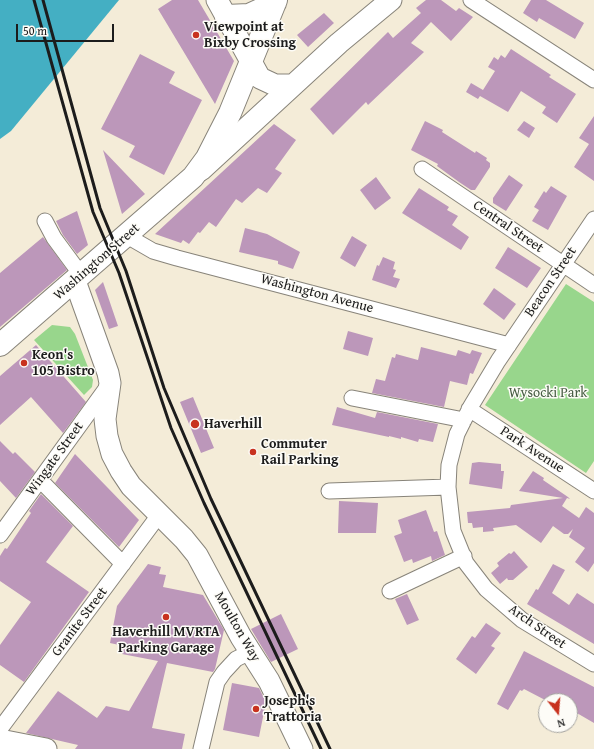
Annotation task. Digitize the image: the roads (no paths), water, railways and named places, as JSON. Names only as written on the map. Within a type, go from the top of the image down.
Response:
[{"type":"main road","name":"Washington Street","points":[[0,345],[193,178],[339,43],[392,0]]},
{"type":"main road","name":"Washington Street","points":[[193,178],[218,138],[276,1]]},
{"type":"main road","points":[[223,10],[249,15],[276,1]]},
{"type":"main road","points":[[223,10],[260,78],[275,85],[294,85]]},
{"type":"main road","points":[[79,278],[110,384]]},
{"type":"main road","name":"Moulton Way","points":[[110,384],[106,418],[107,436],[112,454],[131,486],[197,555],[250,652],[269,681],[302,749]]},
{"type":"main road","points":[[0,740],[46,749]]},
{"type":"street","points":[[471,0],[594,80]]},
{"type":"street","name":"Central Street","points":[[422,169],[594,285]]},
{"type":"street","name":"Beacon Street","points":[[509,345],[594,219]]},
{"type":"street","points":[[45,221],[79,278]]},
{"type":"street","name":"Washington Avenue","points":[[127,236],[153,251],[176,258],[509,345]]},
{"type":"street","name":"Arch Street","points":[[509,345],[466,415],[457,434],[449,464],[448,487],[453,531],[466,563],[486,589],[522,620],[594,664]]},
{"type":"street","name":"Wingate Street","points":[[0,535],[110,384]]},
{"type":"street","points":[[352,398],[466,415]]},
{"type":"street","name":"Park Avenue","points":[[466,415],[593,488]]},
{"type":"street","points":[[40,480],[123,564]]},
{"type":"street","points":[[329,492],[448,487]]},
{"type":"street","name":"Granite Street","points":[[0,729],[159,515]]},
{"type":"street","points":[[390,591],[464,556]]},
{"type":"street","points":[[201,749],[217,682],[236,659],[250,652]]},
{"type":"water","points":[[0,0],[119,0],[11,131],[0,139]]},
{"type":"railway","points":[[34,0],[93,212],[119,273],[171,428],[204,503],[321,749]]},
{"type":"railway","points":[[43,0],[100,208],[126,271],[164,388],[211,499],[330,749]]},
{"type":"place","name":"Viewpoint at Bixby Crossing","points":[[196,35]]},
{"type":"place","name":"Keon's 105 Bistro","points":[[24,363]]},
{"type":"place","name":"Haverhill","points":[[195,424]]},
{"type":"place","name":"Commuter Rail Parking","points":[[253,452]]},
{"type":"place","name":"Haverhill MVRTA Parking Garage","points":[[166,617]]},
{"type":"place","name":"Joseph's Trattoria","points":[[256,709]]},
{"type":"park label","name":"Wysocki Park","points":[[548,393]]}]
